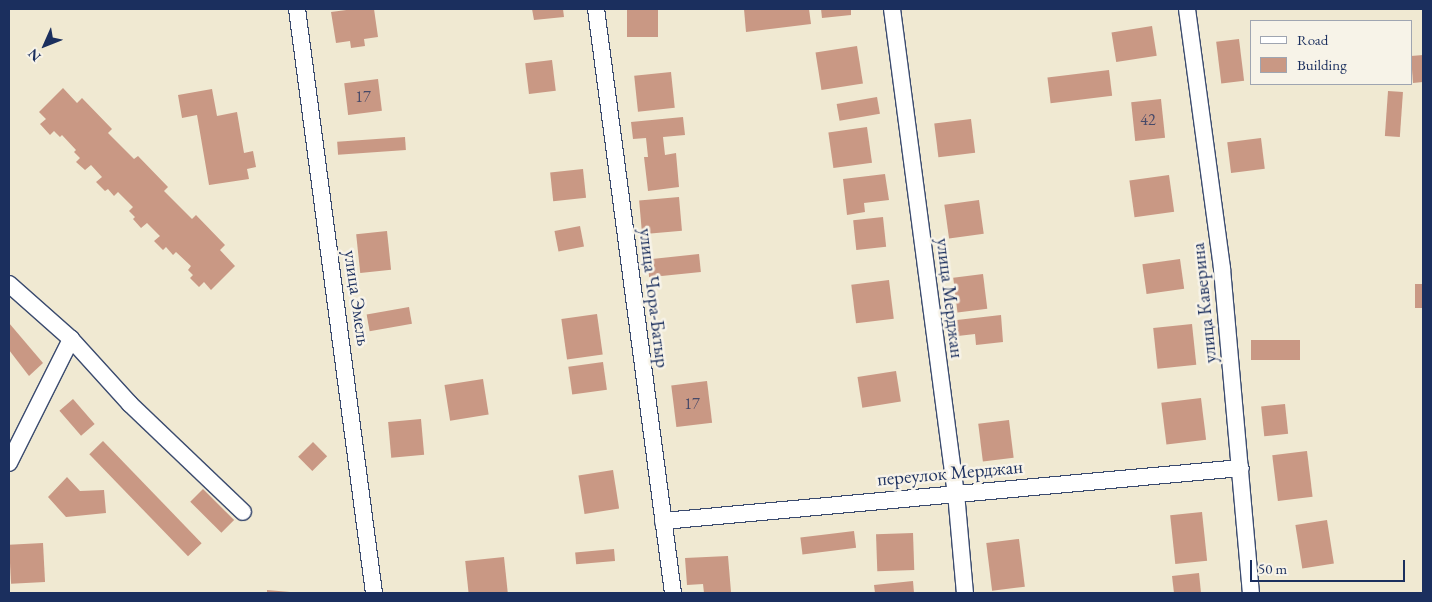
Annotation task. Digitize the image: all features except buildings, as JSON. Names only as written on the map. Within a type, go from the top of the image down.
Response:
[{"type":"street","name":"улица Эмель","points":[[298,9],[374,593]]},
{"type":"street","name":"улица Чора-Батыр","points":[[596,9],[673,593]]},
{"type":"street","name":"улица Мерджан","points":[[892,9],[956,492],[965,593]]},
{"type":"street","name":"улица Каверина","points":[[1187,9],[1222,269],[1251,593]]},
{"type":"street","points":[[9,284],[71,339],[130,404],[243,512]]},
{"type":"street","points":[[9,463],[71,339]]},
{"type":"street","name":"переулок Мерджан","points":[[664,521],[956,492],[1241,468]]}]
